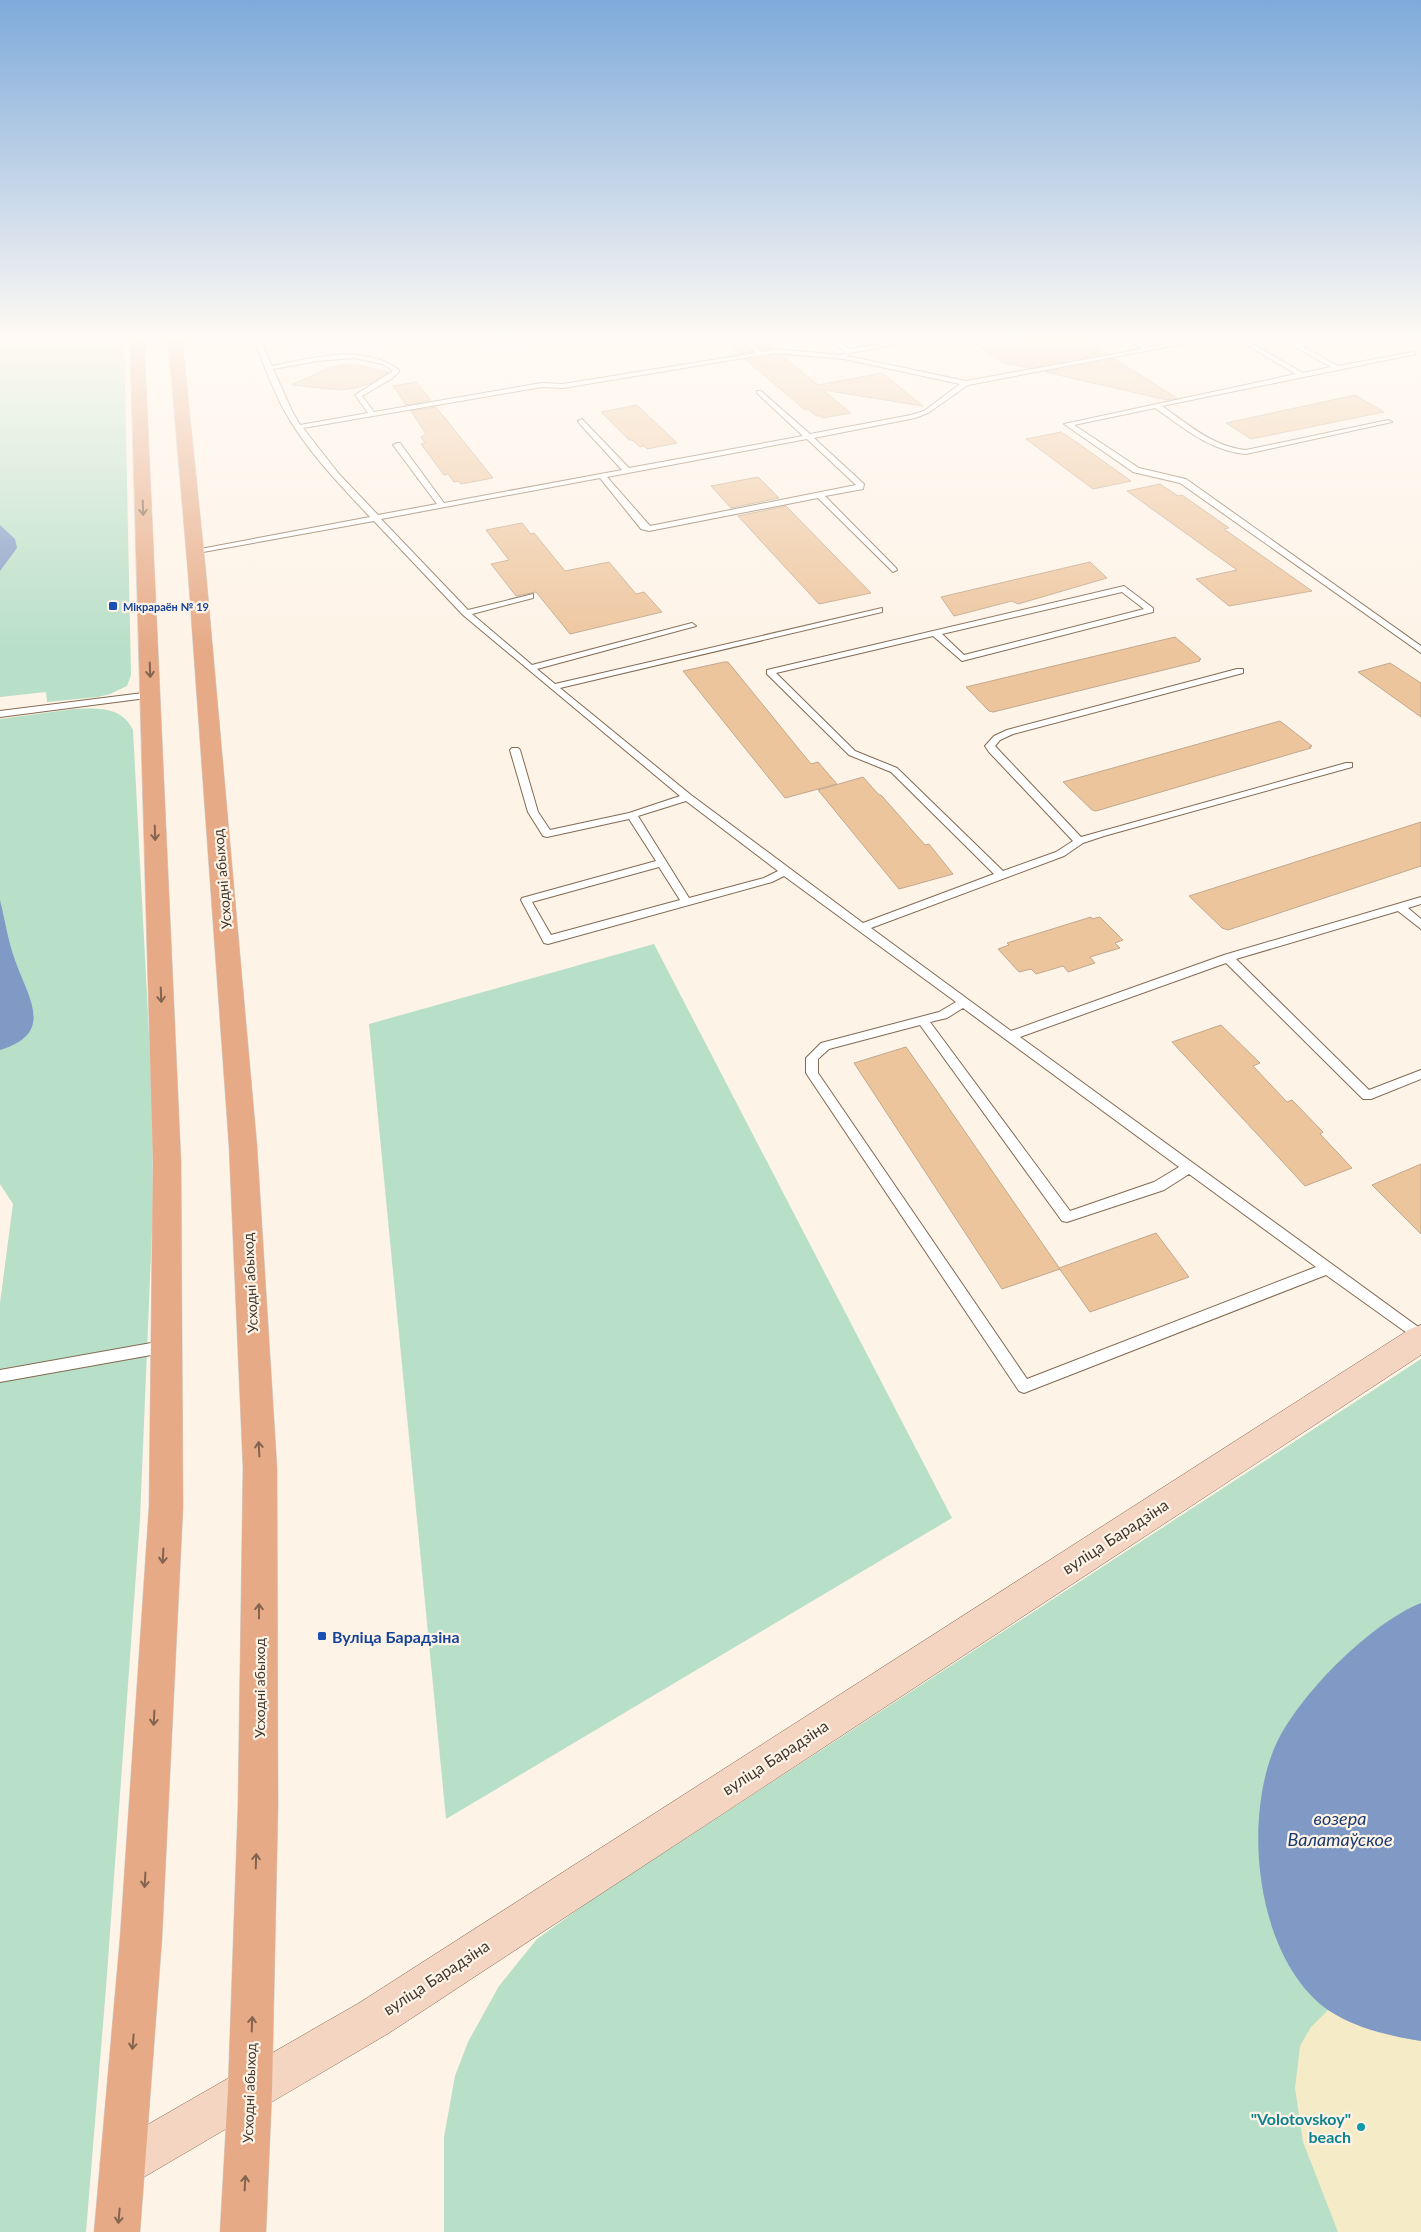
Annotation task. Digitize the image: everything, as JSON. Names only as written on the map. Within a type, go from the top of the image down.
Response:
[{"type":"main road","points":[[117,2232],[142,1938],[166,1517],[168,1346],[167,1162],[141,441]]},
{"type":"main road","name":"Усходні абыход","points":[[185,441],[242,1137],[260,1468],[258,1805],[250,2090],[243,2232]]},
{"type":"street","name":"вуліца Барадзіна","points":[[123,2164],[374,2018],[1421,1338]]},
{"type":"lane","points":[[310,441],[336,476],[466,613],[686,797],[1421,1338]]},
{"type":"lane","points":[[600,441],[627,471]]},
{"type":"lane","points":[[195,552],[786,441]]},
{"type":"lane","points":[[602,476],[644,527],[649,529],[857,489],[860,484],[813,441]]},
{"type":"lane","points":[[1093,441],[1136,470],[1183,481],[1421,650]]},
{"type":"lane","points":[[1210,441],[1220,448],[1233,452],[1246,452],[1297,441]]},
{"type":"lane","points":[[397,445],[442,506]]},
{"type":"lane","points":[[821,496],[893,570]]},
{"type":"lane","points":[[935,633],[962,658],[1150,610],[1124,589],[935,633],[770,672],[852,753],[894,770],[1001,875]]},
{"type":"lane","points":[[466,613],[530,596]]},
{"type":"lane","points":[[554,687],[879,610]]},
{"type":"lane","points":[[530,668],[692,626]]},
{"type":"lane","points":[[1079,841],[992,750],[990,746],[993,742],[1010,732],[1240,671]]},
{"type":"lane","points":[[0,714],[151,695]]},
{"type":"lane","points":[[515,750],[533,812],[547,834],[632,815],[686,797]]},
{"type":"lane","points":[[863,927],[1060,854],[1079,841],[1349,765]]},
{"type":"lane","points":[[632,815],[687,903]]},
{"type":"lane","points":[[662,863],[526,900],[548,940],[768,880],[785,871]]},
{"type":"lane","points":[[1009,1036],[1228,958],[1421,900]]},
{"type":"lane","points":[[1400,907],[1421,925]]},
{"type":"lane","points":[[1228,958],[1367,1096],[1421,1074]]},
{"type":"lane","points":[[964,1002],[943,1015],[826,1046],[812,1058],[812,1074],[1024,1387],[1327,1269]]},
{"type":"lane","points":[[923,1020],[1067,1217],[1159,1186],[1189,1166]]},
{"type":"lane","points":[[0,1376],[168,1346]]},
{"type":"green space","points":[[0,441],[126,441],[131,675],[127,686],[98,697],[47,702],[46,692],[0,697]]},
{"type":"green space","points":[[74,709],[108,710],[122,716],[133,730],[152,1091],[153,1206],[140,1519],[106,1988],[86,2232],[0,2232],[0,1303],[13,1204],[0,1184],[0,719]]},
{"type":"green space","points":[[654,944],[952,1518],[446,1819],[369,1024]]},
{"type":"green space","points":[[1421,1359],[1421,2232],[444,2232],[444,2137],[455,2076],[468,2042],[499,1986],[537,1939],[587,1903]]},
{"type":"sand","name":"\"Volotovskoy\" beach","points":[[1328,2010],[1373,2029],[1421,2041],[1421,2232],[1338,2232],[1303,2142],[1295,2088],[1300,2046],[1311,2027]]},
{"type":"water","points":[[0,525],[15,539],[17,548],[0,571]]},
{"type":"water","points":[[0,900],[8,938],[31,1001],[33,1024],[28,1034],[17,1043],[0,1050]]},
{"type":"water","name":"возера Валатаўское","points":[[1421,1603],[1421,2041],[1385,2034],[1349,2022],[1328,2010],[1303,1987],[1284,1957],[1270,1922],[1262,1884],[1258,1845],[1260,1807],[1267,1771],[1278,1740],[1289,1721],[1303,1701],[1360,1642],[1401,1613]]},
{"type":"building","points":[[424,441],[463,441],[493,478],[461,484],[458,481],[454,482],[448,474],[444,475],[421,444],[425,443]]},
{"type":"building","points":[[633,441],[675,441],[677,443],[647,449],[644,446],[640,447]]},
{"type":"building","points":[[1029,441],[1075,441],[1131,481],[1093,489]]},
{"type":"building","points":[[758,477],[779,498],[731,508],[711,486]]},
{"type":"building","points":[[1160,484],[1178,496],[1182,495],[1229,528],[1224,529],[1312,591],[1229,606],[1196,579],[1237,570],[1127,491]]},
{"type":"building","points":[[786,506],[871,593],[819,604],[738,516]]},
{"type":"building","points":[[522,523],[531,534],[534,533],[565,571],[609,562],[636,594],[644,592],[662,612],[570,634],[536,592],[516,596],[491,564],[509,560],[486,530]]},
{"type":"building","points":[[1090,562],[1107,578],[1018,604],[1012,601],[954,616],[941,597]]},
{"type":"building","points":[[1175,637],[1201,659],[1200,661],[993,712],[989,711],[966,687]]},
{"type":"building","points":[[728,662],[811,764],[818,762],[837,784],[785,798],[683,671]]},
{"type":"building","points":[[1390,663],[1421,683],[1421,717],[1358,672]]},
{"type":"building","points":[[1280,721],[1312,746],[1309,747],[1311,748],[1096,811],[1092,810],[1063,782]]},
{"type":"building","points":[[863,777],[925,845],[929,844],[953,874],[899,889],[818,790]]},
{"type":"building","points":[[1421,822],[1421,866],[1228,930],[1222,928],[1189,896]]},
{"type":"building","points":[[1091,917],[1092,919],[1100,917],[1123,940],[1115,943],[1120,948],[1090,957],[1095,963],[1068,972],[1063,966],[1036,974],[1031,969],[1019,972],[998,949],[1009,945],[1007,943]]},
{"type":"building","points":[[1221,1025],[1260,1063],[1253,1066],[1287,1102],[1292,1100],[1323,1132],[1320,1134],[1352,1168],[1305,1186],[1172,1042]]},
{"type":"building","points":[[906,1047],[1060,1269],[1002,1289],[854,1063]]},
{"type":"building","points":[[1421,1164],[1421,1234],[1372,1185]]},
{"type":"building","points":[[1156,1233],[1189,1277],[1090,1312],[1059,1268]]},
{"type":"place","name":"Мікрараён № 19","points":[[113,606]]},
{"type":"place","name":"Вуліца Барадзіна","points":[[322,1636]]},
{"type":"place","name":"\"Volotovskoy\" beach","points":[[1361,2127]]}]
